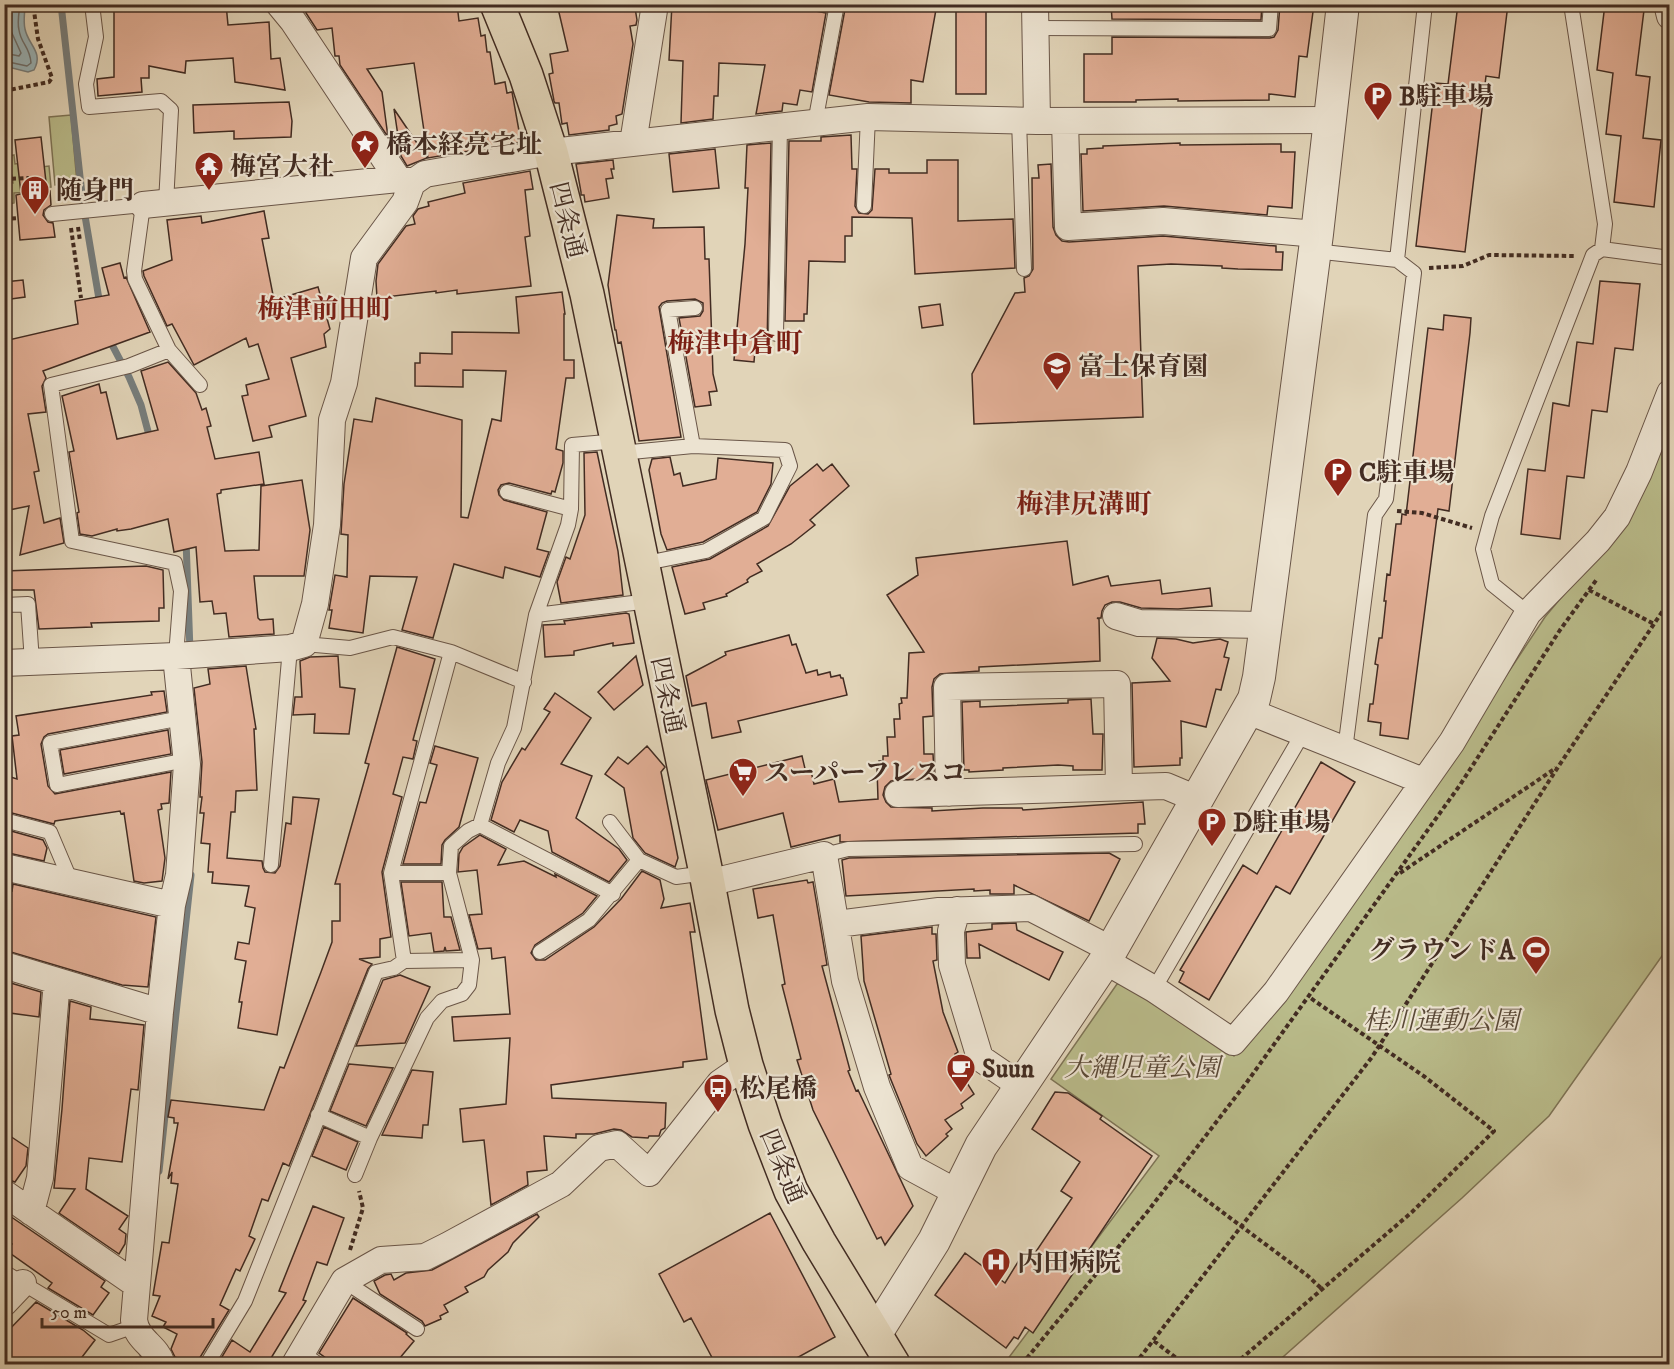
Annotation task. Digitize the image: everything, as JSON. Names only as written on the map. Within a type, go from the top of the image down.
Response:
[{"type":"main road","name":"四条通","points":[[497,4],[525,75],[551,152],[587,294],[732,1010],[746,1065],[765,1124],[791,1191],[893,1365]]},
{"type":"street","points":[[4,663],[176,656],[297,646],[315,604],[327,525],[332,420],[344,383],[364,258],[405,202],[405,181],[279,4]]},
{"type":"street","points":[[633,143],[655,4]]},
{"type":"street","points":[[875,1335],[934,1241],[981,1146],[1108,956],[1254,699],[1259,677],[1316,242],[1343,4]]},
{"type":"street","points":[[1667,4],[1670,16]]},
{"type":"street","points":[[1028,121],[1035,16]]},
{"type":"street","points":[[155,204],[405,181],[425,174],[551,152],[868,117],[1028,121],[1331,120]]},
{"type":"street","points":[[1065,121],[1068,227],[1163,221],[1316,242]]},
{"type":"street","points":[[837,924],[957,910],[1031,908],[1108,956],[1154,990],[1233,1042],[1276,992],[1452,742],[1528,613],[1598,541],[1617,517],[1639,472],[1670,393]]},
{"type":"street","points":[[1116,616],[1139,623],[1266,625]]},
{"type":"street","points":[[162,1365],[160,1356],[135,1326],[160,1012],[172,905],[179,875],[187,760],[176,656]]},
{"type":"street","points":[[949,793],[947,687],[1117,684],[1119,787]]},
{"type":"street","points":[[1248,711],[1423,781]]},
{"type":"street","points":[[898,794],[1166,786],[1197,799]]},
{"type":"street","points":[[707,878],[824,855],[845,981],[877,1087],[910,1167],[958,1193]]},
{"type":"street","points":[[4,867],[172,905]]},
{"type":"street","points":[[957,910],[951,931],[952,965],[980,1058],[1021,1086]]},
{"type":"street","points":[[4,966],[160,1012]]},
{"type":"street","points":[[31,1212],[40,1178],[57,981]]},
{"type":"street","points":[[305,1361],[344,1281],[381,1260],[425,1257],[447,1246],[561,1184],[599,1148],[617,1144],[649,1173],[720,1083],[746,1065]]},
{"type":"street","points":[[4,1193],[137,1285]]},
{"type":"street","points":[[4,1303],[14,1277]]},
{"type":"lane","points":[[92,4],[96,37],[86,84],[89,107],[161,101],[171,110],[155,204],[134,271],[135,279],[169,350],[200,385]]},
{"type":"lane","points":[[815,123],[837,4]]},
{"type":"lane","points":[[1035,16],[1269,29],[1271,4]]},
{"type":"lane","points":[[1397,261],[1425,4]]},
{"type":"lane","points":[[1528,613],[1492,584],[1483,549],[1492,516],[1598,252],[1605,224],[1571,4]]},
{"type":"lane","points":[[864,206],[868,117]]},
{"type":"lane","points":[[1024,269],[1028,121]]},
{"type":"lane","points":[[776,334],[780,126]]},
{"type":"lane","points":[[52,214],[155,204]]},
{"type":"lane","points":[[1316,242],[1397,261],[1414,273],[1386,499],[1375,515],[1345,750]]},
{"type":"lane","points":[[1598,252],[1670,258]]},
{"type":"lane","points":[[693,446],[668,310],[695,308]]},
{"type":"lane","points":[[169,350],[129,366],[51,386],[72,541],[175,563],[181,591],[176,656]]},
{"type":"lane","points":[[356,1175],[370,1138],[427,1018],[442,1001],[462,994],[469,985],[472,960],[449,873],[451,846],[468,831],[480,825],[498,763],[514,728],[536,615],[568,525],[571,509],[572,445],[693,446],[785,450],[790,466],[764,518],[706,551],[641,564]]},
{"type":"lane","points":[[507,492],[571,509]]},
{"type":"lane","points":[[536,615],[649,601]]},
{"type":"lane","points":[[4,605],[28,604],[32,662]]},
{"type":"lane","points":[[271,865],[297,646],[350,648],[393,637],[451,652],[524,682]]},
{"type":"lane","points":[[405,961],[391,873],[451,652]]},
{"type":"lane","points":[[182,718],[50,743],[57,784],[187,760]]},
{"type":"lane","points":[[1154,990],[1303,733]]},
{"type":"lane","points":[[4,820],[50,832],[72,884]]},
{"type":"lane","points":[[610,822],[639,861],[676,877],[707,878]]},
{"type":"lane","points":[[480,825],[613,894]]},
{"type":"lane","points":[[824,855],[848,849],[1135,844]]},
{"type":"lane","points":[[540,952],[589,920],[639,861]]},
{"type":"lane","points":[[391,873],[449,873]]},
{"type":"lane","points":[[207,1365],[245,1300],[376,972],[394,968],[405,961],[472,960]]},
{"type":"lane","points":[[318,1115],[370,1138]]},
{"type":"lane","points":[[14,1277],[109,1335],[135,1326]]},
{"type":"lane","points":[[344,1281],[417,1329]]},
{"type":"path","points":[[4,91],[49,82],[52,78],[38,39],[33,4]]},
{"type":"path","points":[[4,179],[29,178]]},
{"type":"path","points":[[72,212],[81,298]]},
{"type":"path","points":[[4,219],[17,218]]},
{"type":"path","points":[[1414,273],[1425,268],[1463,266],[1489,255],[1557,257],[1598,252]]},
{"type":"path","points":[[1379,510],[1422,513],[1488,533]]},
{"type":"path","points":[[1022,1365],[1247,1082],[1460,785],[1560,630],[1601,573]]},
{"type":"path","points":[[1589,590],[1654,624]]},
{"type":"path","points":[[1135,1365],[1372,1057],[1558,767],[1670,600]]},
{"type":"path","points":[[1397,875],[1558,767]]},
{"type":"path","points":[[1235,1365],[1412,1212],[1494,1131],[1425,1077],[1309,997]]},
{"type":"path","points":[[344,1281],[343,1272],[363,1208],[356,1175]]},
{"type":"path","points":[[1174,1176],[1308,1276],[1323,1290]]},
{"type":"path","points":[[1154,1341],[1180,1363]]},
{"type":"green space","points":[[71,115],[77,183],[55,185],[49,117]]},
{"type":"green space","points":[[14,155],[15,164],[23,163],[24,169],[49,166],[51,187],[32,188],[32,192],[14,193],[14,203],[5,205],[5,182],[13,183],[12,175],[5,173],[5,157]]},
{"type":"green space","name":"桂川運動公園","points":[[1669,409],[1669,946],[1549,1116],[1462,1198],[1275,1364],[1004,1364],[1159,1156],[1051,1079],[1117,984],[1130,984],[1234,1056],[1401,834],[1545,617],[1625,521]]},
{"type":"water","points":[[25,4],[25,29],[37,58],[34,70],[28,72],[4,66],[5,5]]},
{"type":"building","points":[[114,4],[226,4],[228,25],[269,22],[271,59],[280,58],[285,90],[235,82],[233,58],[186,61],[185,73],[149,66],[149,78],[141,78],[142,92],[98,96],[97,79],[114,77]]},
{"type":"building","points":[[305,4],[457,4],[459,21],[478,18],[481,36],[485,35],[487,52],[490,52],[495,84],[505,82],[507,93],[512,92],[521,142],[428,158],[414,63],[367,69],[382,92],[388,137],[340,65],[339,56],[335,56],[332,28],[317,30],[306,13]]},
{"type":"building","points":[[557,4],[633,4],[635,8],[637,20],[636,25],[630,26],[633,44],[622,114],[616,116],[617,124],[609,126],[609,130],[569,135],[567,123],[562,124],[559,103],[554,101],[549,74],[553,73],[550,54],[568,51]]},
{"type":"building","points":[[672,4],[780,4],[826,13],[812,92],[800,90],[797,105],[783,103],[782,111],[756,114],[765,65],[719,63],[718,96],[714,96],[713,119],[681,123],[683,61],[669,60]]},
{"type":"building","points":[[846,4],[937,4],[923,82],[911,80],[911,103],[869,102],[829,95]]},
{"type":"building","points":[[956,4],[986,4],[986,94],[956,94]]},
{"type":"building","points":[[1111,4],[1262,4],[1261,20],[1112,19]]},
{"type":"building","points":[[1280,4],[1314,4],[1307,57],[1299,56],[1295,97],[1269,94],[1269,100],[1178,101],[1178,99],[1084,102],[1084,54],[1112,54],[1112,37],[1270,38],[1274,37],[1278,30]]},
{"type":"building","points":[[1458,4],[1508,4],[1499,78],[1486,76],[1465,252],[1416,246],[1435,83],[1448,84]]},
{"type":"building","points":[[1605,4],[1627,4],[1627,7],[1644,10],[1636,75],[1650,77],[1643,138],[1661,140],[1654,207],[1614,202],[1621,136],[1606,134],[1613,73],[1597,70]]},
{"type":"building","points":[[289,102],[292,121],[291,137],[234,139],[234,131],[194,133],[193,105]]},
{"type":"building","points":[[394,109],[427,158],[407,166],[401,156]]},
{"type":"building","points":[[851,135],[852,169],[857,169],[855,206],[859,213],[868,214],[872,210],[875,169],[889,169],[889,173],[927,173],[927,160],[958,160],[958,221],[1013,219],[1015,268],[915,274],[912,218],[852,217],[852,236],[845,236],[845,262],[809,261],[807,314],[804,314],[804,321],[785,321],[789,141],[821,141],[821,137]]},
{"type":"building","points":[[41,137],[47,191],[50,191],[51,205],[44,210],[43,215],[48,222],[53,223],[55,237],[20,240],[16,195],[21,194],[15,140]]},
{"type":"building","points":[[771,143],[767,348],[764,347],[764,351],[755,350],[754,362],[734,360],[745,244],[748,188],[745,188],[747,145]]},
{"type":"building","points":[[1180,143],[1180,145],[1281,144],[1281,152],[1295,152],[1292,208],[1268,206],[1267,215],[1164,206],[1083,211],[1081,154],[1087,154],[1087,149],[1103,148],[1103,146]]},
{"type":"building","points":[[715,149],[719,188],[673,192],[669,154]]},
{"type":"building","points":[[613,160],[614,169],[611,169],[613,178],[606,179],[609,198],[585,202],[584,195],[581,195],[576,164]]},
{"type":"building","points":[[1051,164],[1053,227],[1056,235],[1062,241],[1163,236],[1276,246],[1276,252],[1283,252],[1282,270],[1171,264],[1138,266],[1143,417],[974,424],[972,374],[1015,293],[1025,292],[1024,278],[1029,276],[1033,269],[1032,178],[1039,178],[1038,165]]},
{"type":"building","points":[[530,171],[533,189],[525,190],[530,236],[525,237],[531,286],[457,294],[457,290],[436,293],[436,291],[377,298],[378,264],[406,226],[415,224],[413,216],[418,209],[429,206],[428,202],[465,193],[463,183]]},
{"type":"building","points":[[264,211],[269,238],[262,239],[274,300],[318,287],[330,329],[324,334],[326,347],[291,358],[306,416],[269,426],[272,437],[253,441],[242,396],[248,395],[246,385],[269,379],[258,344],[249,347],[246,338],[194,365],[172,324],[167,326],[143,271],[172,260],[167,220],[201,216],[202,223]]},
{"type":"building","points":[[617,215],[654,219],[653,228],[704,227],[705,259],[709,259],[713,374],[717,391],[709,392],[711,405],[695,407],[679,318],[700,316],[703,303],[695,299],[667,301],[659,307],[681,437],[639,441],[621,342],[618,343],[615,330],[608,285]]},
{"type":"building","points":[[120,263],[124,278],[126,277],[150,332],[43,371],[46,378],[42,386],[46,412],[28,414],[39,471],[34,472],[44,523],[60,518],[64,543],[20,555],[29,506],[4,511],[4,341],[78,324],[75,301],[109,295],[102,268]]},
{"type":"building","points":[[23,280],[25,297],[4,300],[4,282]]},
{"type":"building","points":[[1600,281],[1640,284],[1633,350],[1615,348],[1607,412],[1592,410],[1584,478],[1567,476],[1560,539],[1521,534],[1528,469],[1545,471],[1553,403],[1569,406],[1577,342],[1593,344]]},
{"type":"building","points":[[562,292],[565,314],[564,360],[574,360],[574,378],[566,378],[556,449],[563,451],[563,463],[555,492],[552,491],[551,494],[509,483],[501,485],[498,490],[504,500],[547,512],[537,549],[549,552],[540,577],[505,567],[503,578],[454,564],[433,638],[402,630],[417,577],[370,576],[363,633],[329,628],[332,610],[329,610],[335,575],[347,577],[348,535],[341,534],[344,484],[354,419],[372,422],[376,398],[462,420],[461,517],[468,518],[492,419],[501,421],[506,371],[463,370],[463,387],[415,386],[415,363],[420,363],[420,353],[452,354],[452,332],[519,333],[516,297]]},
{"type":"building","points":[[940,304],[943,325],[922,328],[919,307]]},
{"type":"building","points":[[1444,315],[1471,318],[1470,333],[1449,511],[1438,509],[1408,739],[1380,735],[1381,723],[1368,721],[1370,704],[1373,704],[1378,665],[1375,664],[1379,638],[1382,638],[1387,574],[1390,575],[1396,524],[1401,524],[1402,514],[1406,515],[1428,328],[1443,330]]},
{"type":"building","points":[[168,362],[196,393],[202,410],[206,408],[211,426],[207,427],[215,459],[259,452],[264,484],[221,490],[221,493],[217,494],[225,551],[259,550],[261,486],[302,480],[310,530],[304,576],[254,576],[258,618],[260,620],[273,619],[274,634],[229,637],[226,613],[214,614],[212,601],[200,602],[196,547],[174,552],[168,519],[92,536],[80,534],[77,513],[79,512],[69,452],[74,451],[62,396],[99,384],[101,393],[106,392],[117,439],[158,430],[141,371]]},
{"type":"building","points":[[597,452],[618,551],[623,595],[561,603],[557,582],[566,557],[570,559],[585,515],[584,453]]},
{"type":"building","points":[[670,457],[674,475],[680,473],[683,486],[716,479],[718,458],[773,463],[771,484],[757,512],[703,542],[667,550],[661,534],[649,470],[652,459]]},
{"type":"building","points":[[817,464],[823,471],[832,464],[849,486],[810,520],[815,525],[791,544],[757,564],[762,571],[750,577],[748,582],[726,594],[727,596],[703,603],[705,609],[685,614],[672,567],[710,559],[768,526],[790,486]]},
{"type":"building","points":[[1067,541],[1073,585],[1108,576],[1111,586],[1160,580],[1162,594],[1210,588],[1212,606],[1178,609],[1141,608],[1112,602],[1105,605],[1101,618],[1097,618],[1099,619],[1100,661],[979,667],[979,671],[940,674],[934,679],[932,687],[933,716],[923,717],[924,754],[933,754],[934,771],[931,771],[931,778],[891,781],[885,787],[883,795],[891,807],[932,808],[932,811],[983,808],[1022,808],[1023,810],[1143,802],[1145,824],[1138,824],[1138,833],[840,842],[840,835],[791,847],[783,813],[718,830],[706,780],[802,756],[806,773],[811,771],[814,784],[834,779],[839,802],[878,799],[877,768],[879,768],[879,761],[883,761],[883,756],[888,756],[887,737],[895,737],[894,719],[900,719],[901,698],[907,698],[909,653],[924,652],[887,595],[918,575],[916,558]]},
{"type":"building","points":[[146,566],[163,570],[164,608],[159,608],[159,621],[91,623],[92,627],[39,629],[34,590],[4,590],[4,571]]},
{"type":"building","points":[[629,614],[634,643],[613,646],[613,643],[574,651],[574,655],[545,657],[543,625],[565,624],[564,621]]},
{"type":"building","points":[[789,635],[792,645],[796,644],[806,673],[817,670],[818,675],[830,672],[831,677],[840,675],[843,678],[847,695],[738,721],[741,732],[712,738],[706,703],[692,706],[686,676],[726,655],[725,652]]},
{"type":"building","points":[[1157,638],[1193,643],[1220,639],[1228,642],[1224,657],[1229,658],[1221,690],[1216,689],[1206,727],[1181,721],[1182,758],[1180,758],[1180,765],[1134,767],[1132,683],[1170,681],[1152,658]]},
{"type":"building","points":[[397,647],[435,659],[413,740],[417,741],[413,759],[403,757],[393,794],[402,797],[382,872],[391,937],[380,939],[380,957],[359,959],[372,964],[289,1166],[283,1163],[268,1201],[262,1199],[249,1236],[255,1239],[240,1271],[236,1269],[220,1305],[229,1310],[199,1359],[198,1365],[192,1365],[175,1357],[171,1349],[177,1334],[163,1327],[166,1322],[152,1316],[160,1296],[153,1295],[162,1242],[169,1243],[178,1184],[171,1183],[172,1172],[168,1179],[178,1123],[174,1123],[174,1118],[168,1117],[171,1100],[264,1110],[280,1067],[284,1068],[332,942],[332,921],[340,921],[340,884],[335,884],[369,764],[365,763]]},
{"type":"building","points":[[338,656],[340,687],[355,689],[349,734],[314,733],[315,714],[293,715],[295,697],[302,697],[300,661],[310,657]]},
{"type":"building","points":[[636,656],[643,685],[614,710],[598,692]]},
{"type":"building","points":[[246,666],[256,729],[254,729],[257,790],[236,791],[235,812],[231,812],[227,858],[262,861],[265,872],[275,873],[280,866],[286,823],[291,824],[293,797],[319,799],[277,1035],[238,1028],[242,1002],[239,1002],[246,961],[235,959],[238,942],[249,944],[255,908],[245,906],[249,886],[212,883],[213,872],[208,872],[210,844],[201,843],[204,813],[200,813],[202,762],[194,688],[210,684],[208,669]]},
{"type":"building","points":[[164,691],[167,712],[48,734],[41,744],[48,786],[55,794],[171,772],[169,803],[161,804],[162,809],[158,810],[165,858],[162,881],[144,883],[134,881],[124,813],[121,814],[120,811],[55,821],[54,824],[4,811],[4,775],[17,779],[12,736],[19,735],[16,716],[152,695],[151,692]]},
{"type":"building","points":[[555,693],[591,718],[561,764],[592,776],[576,818],[619,849],[627,860],[609,882],[552,852],[548,831],[520,820],[514,832],[491,820],[502,782],[522,748],[525,750],[550,712],[544,709]]},
{"type":"building","points":[[1091,699],[1093,734],[1103,734],[1102,770],[1073,770],[1073,766],[1058,765],[969,772],[969,770],[964,770],[962,702],[980,701],[980,707],[1068,703],[1068,700]]},
{"type":"building","points":[[168,730],[171,754],[64,774],[60,750]]},
{"type":"building","points":[[435,746],[478,758],[459,827],[442,845],[441,864],[403,864],[420,802],[426,803],[437,765],[430,763]]},
{"type":"building","points":[[647,746],[665,767],[661,772],[678,858],[675,867],[645,853],[633,838],[624,788],[605,774],[618,757],[628,764]]},
{"type":"building","points":[[1321,762],[1355,782],[1290,894],[1276,886],[1209,1000],[1179,982],[1184,972],[1180,970],[1243,865],[1257,874]]},
{"type":"building","points":[[4,829],[43,840],[47,848],[44,861],[4,852]]},
{"type":"building","points":[[480,835],[506,849],[498,865],[524,861],[597,896],[583,913],[535,945],[531,953],[536,960],[545,960],[594,927],[621,899],[642,871],[660,880],[664,899],[661,908],[690,903],[695,932],[690,932],[707,1059],[683,1062],[683,1067],[551,1085],[552,1098],[666,1103],[665,1128],[661,1130],[659,1136],[648,1138],[632,1137],[621,1130],[614,1129],[594,1134],[576,1134],[576,1138],[544,1136],[547,1170],[527,1172],[528,1185],[491,1205],[484,1140],[463,1142],[460,1109],[506,1104],[510,1038],[454,1041],[452,1017],[510,1014],[505,957],[492,959],[491,948],[478,949],[469,915],[482,914],[477,870],[458,872],[459,854],[463,847]]},
{"type":"building","points":[[1109,853],[1120,859],[1089,921],[1014,885],[1014,894],[990,894],[990,890],[974,891],[974,889],[846,896],[842,860],[849,858]]},
{"type":"building","points":[[807,880],[808,883],[813,882],[827,965],[822,966],[850,1070],[848,1071],[913,1206],[885,1245],[881,1237],[877,1239],[813,1110],[797,1060],[801,1059],[782,985],[785,984],[773,915],[758,918],[753,889]]},
{"type":"building","points":[[401,882],[442,882],[444,917],[451,917],[460,950],[446,951],[445,947],[444,951],[434,952],[431,933],[409,936]]},
{"type":"building","points":[[13,884],[156,917],[148,987],[122,985],[4,950],[4,889],[12,891]]},
{"type":"building","points":[[1016,923],[1017,930],[1063,952],[1049,980],[979,944],[980,958],[967,958],[966,932],[992,929],[992,924]]},
{"type":"building","points":[[932,927],[932,934],[936,934],[937,960],[933,961],[943,1012],[958,1052],[955,1054],[965,1073],[962,1075],[974,1094],[961,1104],[963,1108],[945,1120],[952,1129],[946,1134],[948,1136],[926,1156],[917,1144],[889,1075],[891,1074],[864,981],[861,936]]},
{"type":"building","points":[[400,975],[430,987],[405,1043],[356,1046],[383,980]]},
{"type":"building","points":[[4,981],[41,992],[39,1017],[10,1013],[11,1008],[4,1007]]},
{"type":"building","points":[[70,1001],[91,1007],[90,1019],[144,1025],[138,1090],[131,1089],[122,1162],[89,1158],[86,1189],[128,1216],[119,1229],[126,1234],[125,1244],[119,1254],[59,1213],[75,1189],[54,1188]]},
{"type":"building","points":[[349,1064],[393,1068],[366,1126],[330,1111]]},
{"type":"building","points":[[412,1070],[433,1072],[428,1125],[423,1125],[422,1138],[382,1135]]},
{"type":"building","points":[[1055,1092],[1068,1093],[1102,1116],[1100,1119],[1152,1156],[1033,1333],[1025,1327],[1018,1339],[1014,1337],[1006,1348],[935,1295],[965,1253],[1005,1283],[1021,1257],[1029,1262],[1072,1198],[1061,1191],[1080,1162],[1032,1129]]},
{"type":"building","points":[[324,1127],[358,1142],[346,1170],[312,1156]]},
{"type":"building","points":[[4,1132],[28,1148],[26,1166],[15,1182],[4,1178]]},
{"type":"building","points":[[313,1206],[344,1218],[327,1265],[317,1262],[303,1300],[306,1301],[268,1363],[270,1365],[217,1365],[232,1340],[250,1352],[286,1293],[279,1291]]},
{"type":"building","points":[[4,1212],[105,1281],[101,1287],[109,1293],[93,1315],[48,1288],[52,1283],[7,1251],[12,1244],[4,1239]]},
{"type":"building","points":[[770,1213],[835,1337],[784,1365],[716,1365],[691,1318],[684,1322],[659,1274]]},
{"type":"building","points":[[537,1214],[539,1217],[484,1277],[465,1287],[468,1292],[444,1305],[448,1312],[440,1316],[441,1319],[425,1326],[422,1321],[380,1294],[374,1281],[385,1275],[391,1274],[394,1280],[406,1273],[432,1270]]},
{"type":"building","points":[[353,1298],[407,1333],[414,1341],[394,1365],[336,1365],[319,1353]]},
{"type":"building","points":[[36,1302],[83,1330],[95,1340],[76,1365],[4,1365],[4,1335]]},
{"type":"waterway","points":[[61,4],[83,204],[100,305]]},
{"type":"waterway","points":[[109,339],[141,405],[150,439]]},
{"type":"waterway","points":[[186,540],[190,651]]},
{"type":"waterway","points":[[159,1171],[191,875]]},
{"type":"waterway","points":[[142,1353],[147,1364]]},
{"type":"place","name":"B駐車場","points":[[1378,122]]},
{"type":"place","name":"橋本経亮宅址","points":[[365,170]]},
{"type":"place","name":"梅宮大社","points":[[209,192]]},
{"type":"place","name":"随身門","points":[[35,216]]},
{"type":"place","name":"富士保育園","points":[[1057,392]]},
{"type":"place","name":"C駐車場","points":[[1338,498]]},
{"type":"place","name":"スーパーフレスコ","points":[[743,798]]},
{"type":"place","name":"D駐車場","points":[[1212,848]]},
{"type":"place","name":"グラウンドA","points":[[1536,976]]},
{"type":"place","name":"Suun","points":[[961,1094]]},
{"type":"place","name":"松尾橋","points":[[718,1114]]},
{"type":"place","name":"内田病院","points":[[996,1288]]},
{"type":"district","name":"梅津前田町","points":[[325,309]]},
{"type":"district","name":"梅津中倉町","points":[[735,343]]},
{"type":"district","name":"梅津尻溝町","points":[[1084,504]]},
{"type":"park label","name":"大縄児童公園","points":[[1142,1067]]}]
